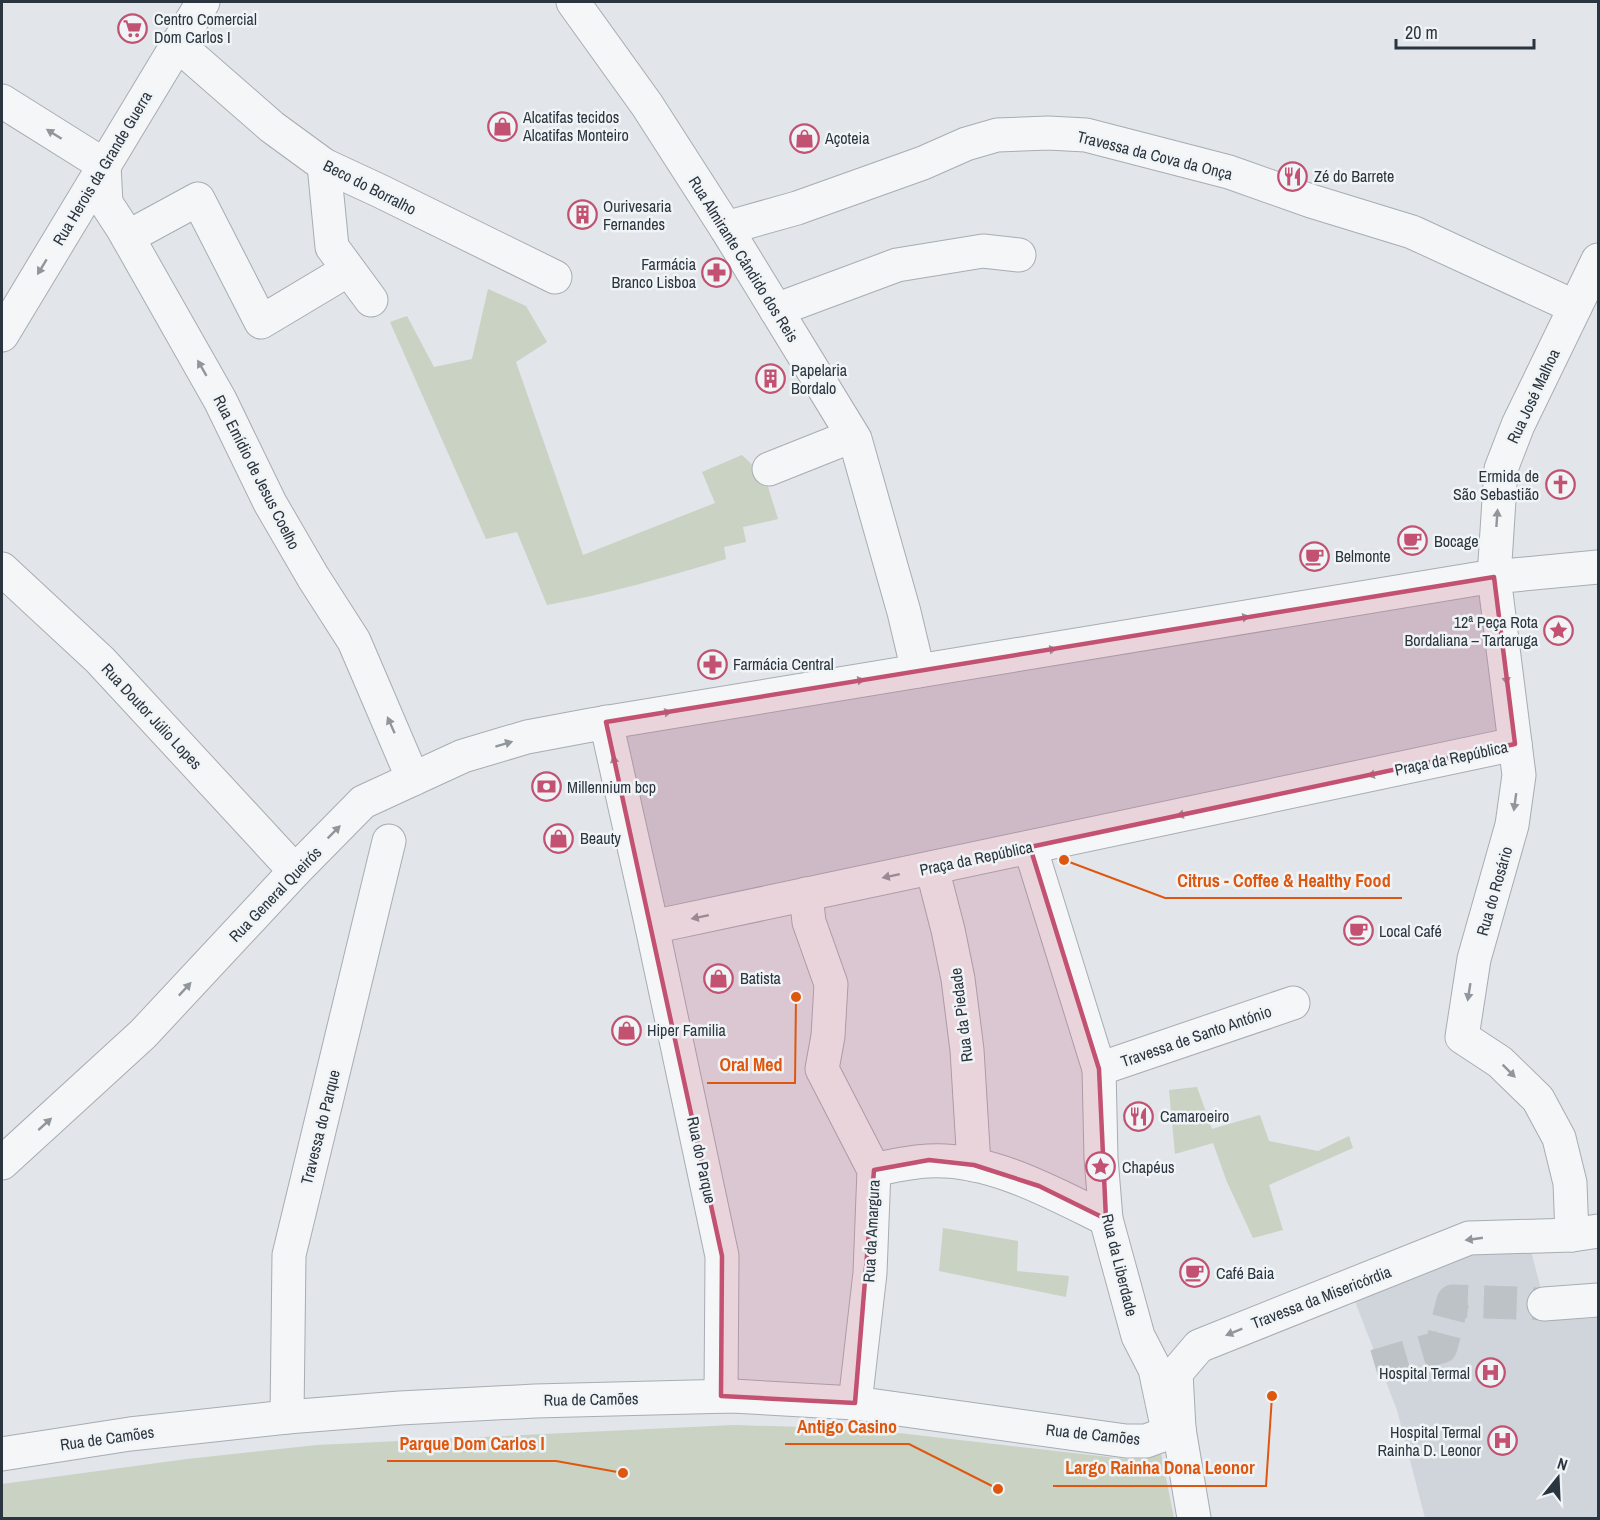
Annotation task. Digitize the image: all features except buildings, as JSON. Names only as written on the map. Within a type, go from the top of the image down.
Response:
[{"type":"street","name":"Rua Herois da Grande Guerra","points":[[2,335],[203,2]]},
{"type":"street","name":"Rua Almirante Cândido dos Reis","points":[[573,2],[647,105],[726,228],[852,436],[904,612],[918,671]]},
{"type":"street","name":"Beco do Borralho","points":[[177,44],[272,127],[324,165],[555,277]]},
{"type":"street","points":[[2,101],[104,165]]},
{"type":"street","name":"Travessa da Cova da Onça","points":[[726,228],[797,208],[922,163],[966,144],[998,135],[1048,132],[1086,135],[1229,172],[1311,201],[1412,232],[1575,307]]},
{"type":"street","name":"Rua Emídio de Jesus Coelho","points":[[104,165],[106,203],[128,237],[220,400],[270,503],[354,641],[413,779]]},
{"type":"street","points":[[324,165],[332,247],[371,300]]},
{"type":"street","points":[[128,237],[198,199],[261,322],[348,270]]},
{"type":"street","points":[[776,310],[897,265],[983,251],[1018,255]]},
{"type":"street","name":"Rua José Malhoa","points":[[1494,577],[1501,469],[1518,424],[1599,260]]},
{"type":"street","points":[[769,469],[852,436]]},
{"type":"street","points":[[652,927],[606,722],[1494,577],[1599,567]]},
{"type":"street","name":"Rua Doutor Júlio Lopes","points":[[2,569],[100,660],[295,871]]},
{"type":"street","name":"Praça da República","points":[[652,927],[1515,744],[1494,577]]},
{"type":"street","name":"Rua General Queirós","points":[[2,1163],[142,1034],[363,802],[463,756],[527,737],[606,722]]},
{"type":"street","name":"Rua do Rosário","points":[[1515,744],[1519,775],[1512,825],[1474,959],[1462,1037],[1500,1062],[1539,1100],[1560,1138],[1585,1233]]},
{"type":"street","name":"Travessa do Parque","points":[[287,1417],[289,1255],[389,841]]},
{"type":"street","name":"Rua da Liberdade","points":[[1030,847],[1099,1069],[1101,1158],[1106,1220],[1138,1336],[1155,1369],[1166,1421],[1179,1429]]},
{"type":"street","name":"Rua da Piedade","points":[[932,868],[958,979],[967,1050],[974,1165]]},
{"type":"street","name":"Rua da Amargura","points":[[806,894],[809,922],[831,984],[828,1036],[822,1069],[874,1170],[870,1273],[855,1403]]},
{"type":"street","name":"Rua do Parque","points":[[652,927],[722,1256],[721,1396]]},
{"type":"street","name":"Travessa de Santo António","points":[[1099,1069],[1293,1003]]},
{"type":"street","points":[[874,1170],[929,1160],[974,1165],[1039,1186],[1106,1220]]},
{"type":"street","name":"Travessa da Misericórdia","points":[[1194,1518],[1179,1429],[1176,1373],[1199,1346],[1469,1238],[1585,1233]]},
{"type":"street","points":[[1544,1304],[1599,1300]]},
{"type":"street","name":"Rua de Camões","points":[[2,1454],[130,1434],[287,1417],[512,1402],[721,1396],[855,1403],[1126,1441],[1146,1441],[1179,1429]]},
{"type":"highlighted area","points":[[1494,577],[1515,744],[1030,847],[1099,1069],[1106,1219],[1039,1186],[974,1165],[929,1160],[874,1170],[855,1403],[721,1396],[722,1256],[606,722]]},
{"type":"shaded area","points":[[1482,588],[1502,738],[662,915],[621,731]]},
{"type":"shaded area","name":"Hospital Termal","points":[[1531,1251],[1549,1320],[1598,1318],[1598,1518],[1425,1518],[1397,1410],[1349,1286],[1429,1255]]},
{"type":"green space","points":[[488,289],[526,306],[547,342],[516,362],[583,555],[715,503],[702,472],[742,455],[765,477],[778,519],[743,527],[746,542],[724,547],[726,559],[659,579],[547,605],[517,532],[486,539],[390,322],[407,316],[434,367],[472,359]]},
{"type":"green space","points":[[1197,1087],[1212,1129],[1260,1115],[1269,1141],[1318,1151],[1349,1136],[1353,1148],[1269,1185],[1283,1230],[1253,1238],[1227,1182],[1213,1143],[1175,1154],[1169,1090]]},
{"type":"green space","points":[[943,1228],[1018,1241],[1017,1271],[1069,1276],[1066,1297],[939,1271]]},
{"type":"green space","points":[[734,1425],[864,1429],[1126,1459],[1142,1459],[1160,1448],[1174,1518],[2,1518],[2,1484],[187,1459],[317,1445]]},
{"type":"tunnel","points":[[1375,1366],[1441,1347],[1453,1301],[1544,1304]]},
{"type":"place","name":"Centro Comercial Dom Carlos I","points":[[133,28]]},
{"type":"place","name":"Alcatifas tecidos Alcatifas Monteiro","points":[[502,126]]},
{"type":"place","name":"Açoteia","points":[[804,138]]},
{"type":"place","name":"Zé do Barrete","points":[[1293,176]]},
{"type":"place","name":"Ourivesaria Fernandes","points":[[582,215]]},
{"type":"place","name":"Farmácia Branco Lisboa","points":[[717,273]]},
{"type":"place","name":"Papelaria Bordalo","points":[[770,379]]},
{"type":"place","name":"Ermida de São Sebastião","points":[[1560,485]]},
{"type":"place","name":"Bocage","points":[[1413,541]]},
{"type":"place","name":"Belmonte","points":[[1314,556]]},
{"type":"place","name":"12ª Peça Rota Bordaliana – Tartaruga","points":[[1559,631]]},
{"type":"place","name":"Farmácia Central","points":[[712,664]]},
{"type":"place","name":"Millennium bcp","points":[[546,787]]},
{"type":"place","name":"Beauty","points":[[559,838]]},
{"type":"place","name":"Citrus - Coffee & Healthy Food","points":[[1064,860]]},
{"type":"place","name":"Local Café","points":[[1358,931]]},
{"type":"place","name":"Batista","points":[[719,978]]},
{"type":"place","name":"Oral Med","points":[[796,997]]},
{"type":"place","name":"Hiper Familia","points":[[626,1030]]},
{"type":"place","name":"Camaroeiro","points":[[1139,1116]]},
{"type":"place","name":"Chapéus","points":[[1101,1167]]},
{"type":"place","name":"Café Baia","points":[[1195,1273]]},
{"type":"place","name":"Hospital Termal","points":[[1491,1373]]},
{"type":"place","name":"Largo Rainha Dona Leonor","points":[[1272,1396]]},
{"type":"place","name":"Hospital Termal Rainha D. Leonor","points":[[1502,1441]]},
{"type":"place","name":"Parque Dom Carlos I","points":[[623,1473]]},
{"type":"place","name":"Antigo Casino","points":[[998,1489]]}]
